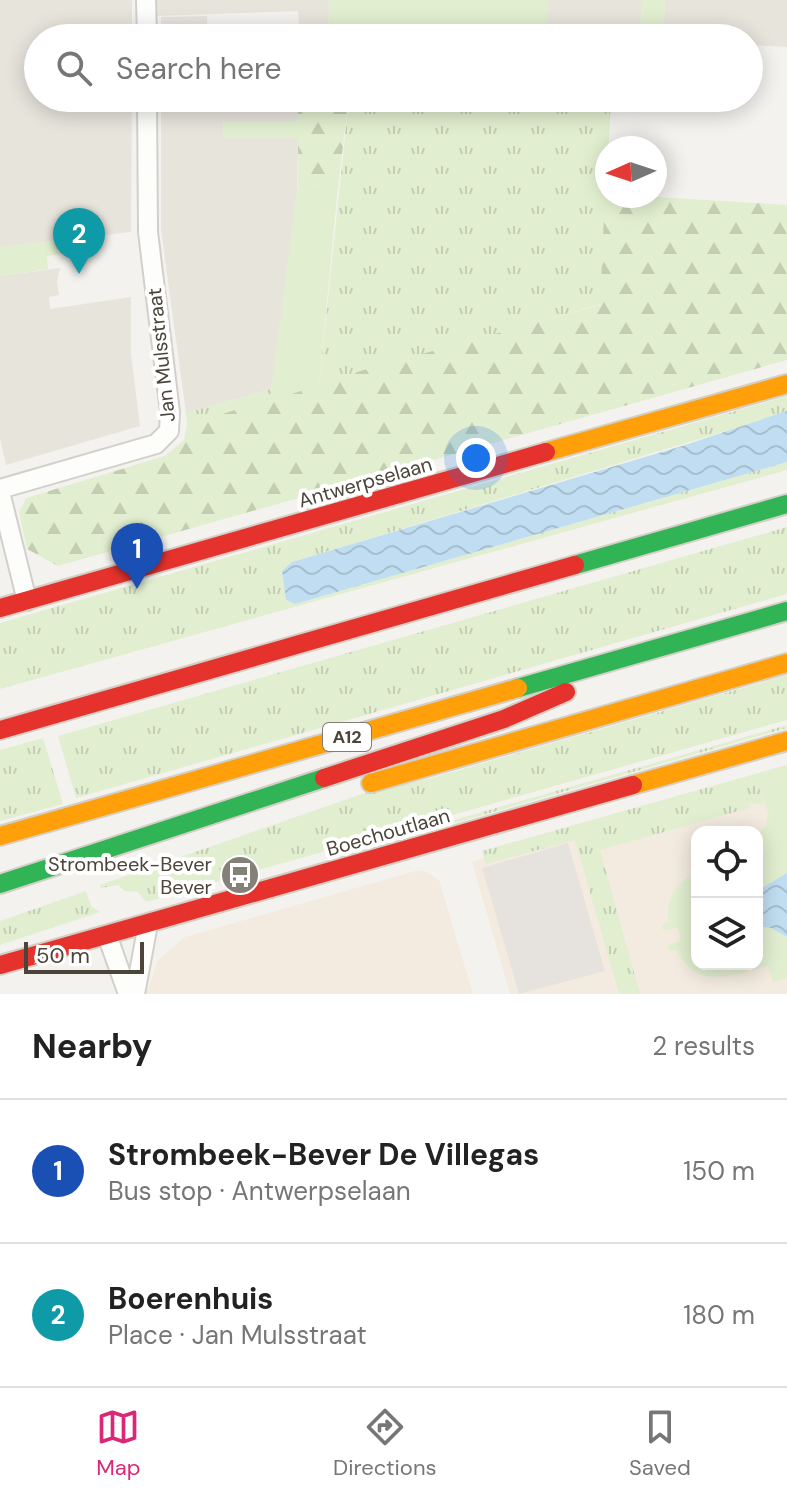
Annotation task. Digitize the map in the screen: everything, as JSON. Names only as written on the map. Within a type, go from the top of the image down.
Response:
[{"type":"main road","name":"Antwerpselaan","points":[[0,608],[787,384]]},
{"type":"main road","points":[[605,557],[787,491]]},
{"type":"main road","points":[[0,730],[787,504]]},
{"type":"main road","name":"A12","points":[[0,836],[787,611]]},
{"type":"main road","points":[[0,884],[504,719],[694,638]]},
{"type":"main road","points":[[265,797],[373,782],[787,663]]},
{"type":"main road","points":[[0,721],[25,723]]},
{"type":"main road","name":"Boechoutlaan","points":[[0,965],[787,741]]},
{"type":"street","points":[[146,0],[147,24]]},
{"type":"street","name":"Jan Mulsstraat","points":[[0,490],[156,444],[169,431],[170,412],[148,232],[147,112]]},
{"type":"street","points":[[0,490],[27,601]]},
{"type":"street","points":[[135,994],[148,924]]},
{"type":"street","points":[[107,935],[128,994]]},
{"type":"shaded area","points":[[0,0],[132,0],[132,24],[24,24],[24,112],[132,112],[131,232],[0,247]]},
{"type":"shaded area","points":[[156,0],[329,0],[328,24],[299,24],[298,11],[156,16]]},
{"type":"shaded area","points":[[409,0],[642,0],[641,24],[408,24]]},
{"type":"shaded area","points":[[665,0],[787,0],[787,47],[763,46],[763,24],[664,24]]},
{"type":"shaded area","points":[[207,16],[207,24],[161,24],[161,17]]},
{"type":"shaded area","points":[[161,112],[298,112],[298,121],[223,121],[224,138],[298,138],[297,202],[271,389],[186,413],[161,230]]},
{"type":"shaded area","points":[[60,268],[57,282],[59,295],[49,297],[50,309],[131,297],[131,354],[140,426],[6,465],[0,438],[0,276]]},
{"type":"shaded area","points":[[787,765],[787,994],[510,994],[472,862],[484,858],[482,851]]},
{"type":"shaded area","points":[[568,843],[605,971],[519,994],[482,868]]},
{"type":"shaded area","points":[[415,871],[425,871],[439,880],[473,994],[146,994],[158,960],[185,937]]},
{"type":"green space","points":[[329,0],[548,0],[547,24],[328,24]]},
{"type":"green space","points":[[642,0],[665,0],[664,24],[641,24]]},
{"type":"green space","points":[[298,112],[347,112],[338,186],[298,183]]},
{"type":"green space","points":[[348,112],[610,112],[609,136],[595,136],[595,208],[606,208],[601,304],[319,385]]},
{"type":"green space","points":[[223,121],[298,121],[298,138],[224,138]]},
{"type":"green space","points":[[298,183],[338,186],[319,385],[274,400],[271,389]]},
{"type":"green space","points":[[667,198],[787,205],[787,360],[58,566],[27,549],[19,512],[26,498],[165,456],[184,440],[187,425],[367,369],[600,305],[604,208],[667,208]]},
{"type":"green space","points":[[63,240],[61,254],[47,256],[48,269],[0,276],[0,247]]},
{"type":"green space","points":[[271,389],[274,400],[187,425],[186,413]]},
{"type":"green space","points":[[787,396],[787,411],[749,424],[292,562],[282,571],[286,600],[295,604],[787,462],[787,470],[0,689],[0,623]]},
{"type":"green space","points":[[787,527],[787,594],[76,798],[58,736]]},
{"type":"green space","points":[[787,675],[787,720],[146,902],[138,892],[125,891],[118,885],[101,888],[100,885],[359,795],[432,778]]},
{"type":"green space","points":[[787,725],[787,728],[448,825],[447,822]]},
{"type":"green space","points":[[43,738],[63,804],[0,821],[0,750]]},
{"type":"green space","points":[[787,765],[787,873],[763,887],[763,829],[768,813],[755,774]]},
{"type":"green space","points":[[755,774],[764,804],[748,803],[749,808],[600,850],[640,994],[619,994],[575,840],[486,864],[482,851]]},
{"type":"green space","points":[[691,876],[691,968],[677,950],[670,951],[667,945],[678,942],[681,936],[677,928],[663,930],[661,925],[669,922],[671,899],[683,881]]},
{"type":"green space","points":[[86,891],[91,906],[100,912],[0,945],[0,921]]},
{"type":"green space","points":[[763,927],[787,937],[787,978],[773,982],[768,966],[763,967]]},
{"type":"green space","points":[[693,970],[752,970],[716,977]]},
{"type":"water","points":[[787,411],[787,462],[295,604],[286,600],[282,571],[292,562],[682,446]]},
{"type":"water","points":[[787,873],[787,937],[763,927],[763,887]]},
{"type":"traffic: fast","points":[[575,565],[787,504]]},
{"type":"traffic: fast","points":[[518,688],[787,611]]},
{"type":"traffic: fast","points":[[0,884],[324,778]]},
{"type":"traffic: slow","points":[[546,452],[787,384]]},
{"type":"traffic: slow","points":[[371,783],[787,663]]},
{"type":"traffic: slow","points":[[0,836],[518,688]]},
{"type":"traffic: slow","points":[[633,785],[787,741]]},
{"type":"traffic: jam","points":[[0,608],[546,452]]},
{"type":"traffic: jam","points":[[0,730],[575,565]]},
{"type":"traffic: jam","points":[[324,778],[504,719],[566,692]]},
{"type":"traffic: jam","points":[[0,965],[633,785]]},
{"type":"place","name":"Boerenhuis","points":[[79,274]]},
{"type":"place","name":"Strombeek-Bever De Villegas","points":[[137,589]]},
{"type":"place","name":"Strombeek-Bever Bever","points":[[240,875]]}]
